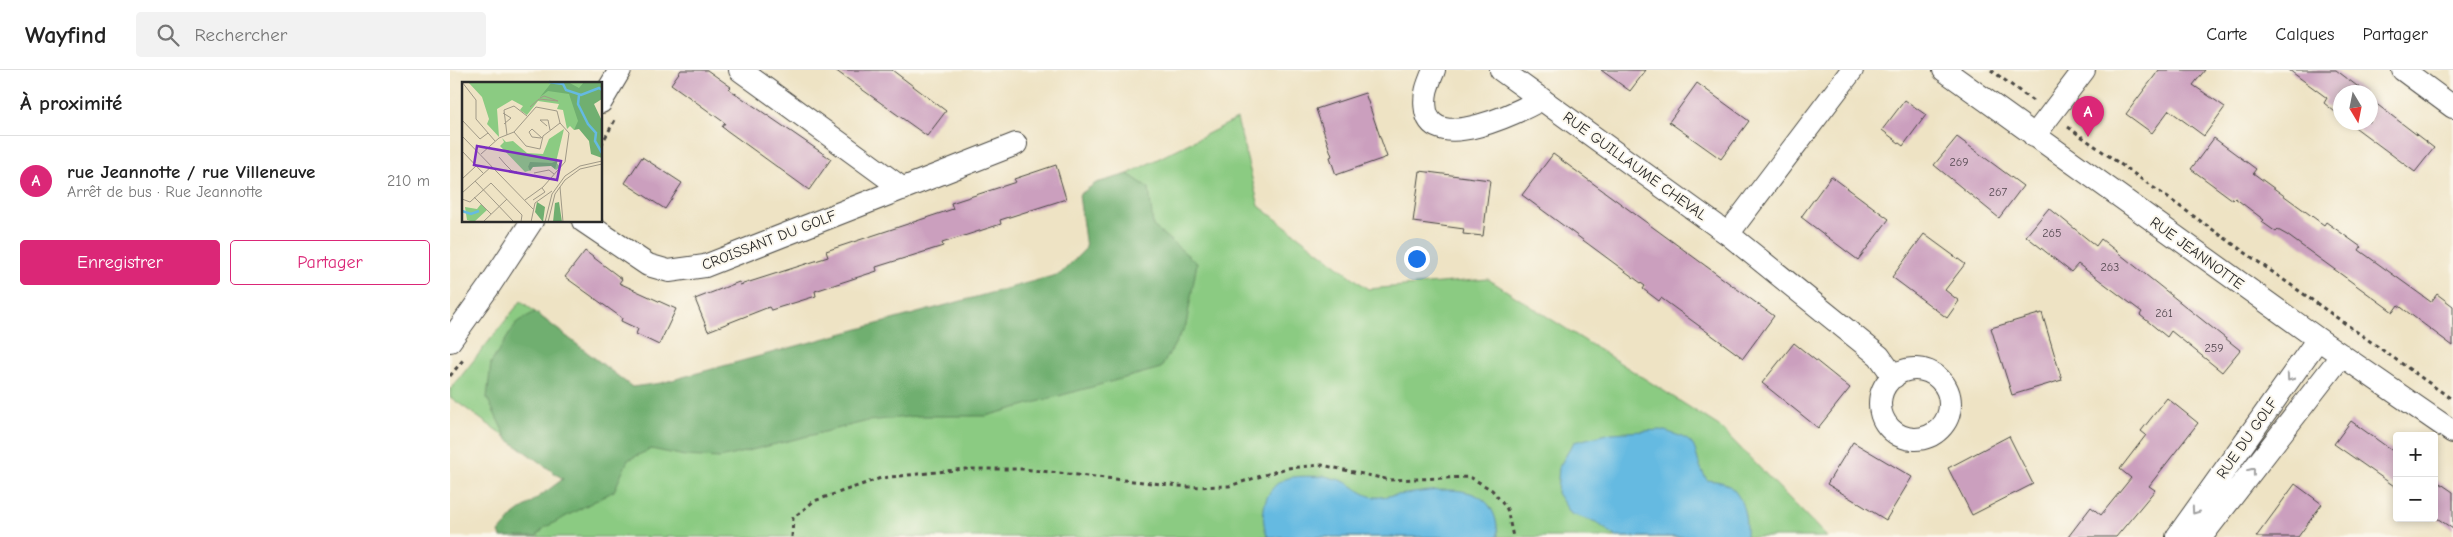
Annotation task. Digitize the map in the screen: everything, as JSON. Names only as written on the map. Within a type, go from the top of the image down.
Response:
[{"type":"street","points":[[602,100],[620,70]]},
{"type":"street","points":[[740,70],[904,188]]},
{"type":"street","points":[[1434,70],[1426,88],[1424,102],[1427,117],[1435,126],[1444,130],[1458,130],[1477,126],[1523,110],[1542,99]]},
{"type":"street","name":"RUE GUILLAUME CHEVAL","points":[[1501,70],[1728,234],[1880,356],[1894,377]]},
{"type":"street","points":[[1728,234],[1852,70]]},
{"type":"street","name":"RUE JEANNOTTE","points":[[1944,70],[2318,339],[2453,432]]},
{"type":"street","points":[[2034,136],[2084,70]]},
{"type":"street","points":[[2403,70],[2453,107]]},
{"type":"street","name":"CROISSANT DU GOLF","points":[[585,222],[648,265],[669,271],[686,270],[705,266],[1016,144]]},
{"type":"street","points":[[450,341],[458,313],[531,222]]},
{"type":"street","name":"RUE DU GOLF","points":[[2177,537],[2318,339]]},
{"type":"street","name":"RUE DU GOLF","points":[[2201,537],[2342,355]]},
{"type":"path","name":"RUE JEANNOTTE","points":[[1991,70],[2050,115],[2453,400]]},
{"type":"path","points":[[792,537],[793,518],[814,501],[881,478],[964,469],[1022,469],[1189,487],[1230,486],[1287,468],[1322,465],[1390,480],[1470,477],[1492,490],[1506,509],[1513,537]]},
{"type":"green space","points":[[1237,119],[1259,206],[1368,289],[1488,279],[1719,426],[1827,537],[517,537],[563,478],[450,397],[450,390],[521,301],[670,417],[1196,263],[1104,186]]},
{"type":"green space","points":[[1128,174],[1149,188],[1153,226],[1197,263],[1186,325],[1161,368],[986,416],[917,416],[868,421],[720,458],[685,456],[651,449],[628,460],[614,491],[544,528],[536,537],[501,537],[499,532],[514,515],[563,479],[507,439],[487,398],[491,363],[517,322],[535,312],[632,387],[661,383],[1060,274],[1086,248],[1079,195],[1096,183]]},
{"type":"water","points":[[1661,430],[1691,443],[1707,480],[1724,483],[1737,494],[1741,500],[1745,515],[1746,537],[1616,537],[1596,522],[1571,514],[1557,493],[1559,467],[1574,442],[1611,433]]},
{"type":"water","points":[[1325,476],[1343,481],[1374,497],[1431,491],[1463,491],[1477,496],[1488,504],[1495,517],[1498,537],[1268,537],[1264,520],[1265,502],[1274,487],[1281,481],[1293,477]]},
{"type":"building","points":[[681,70],[707,70],[731,87],[729,89],[831,159],[809,190],[722,127],[725,123],[671,84]]},
{"type":"building","points":[[835,70],[892,70],[946,111],[927,136]]},
{"type":"building","points":[[1601,70],[1646,70],[1630,91]]},
{"type":"building","points":[[2159,70],[2205,70],[2193,85],[2225,107],[2204,136],[2169,110],[2152,133],[2126,114]]},
{"type":"building","points":[[2289,70],[2336,70],[2356,85],[2333,85],[2333,110],[2324,103],[2327,98]]},
{"type":"building","points":[[1697,83],[1749,121],[1721,159],[1669,122]]},
{"type":"building","points":[[1365,93],[1387,157],[1336,175],[1330,157],[1332,156],[1316,109]]},
{"type":"building","points":[[1905,100],[1926,115],[1903,146],[1882,130]]},
{"type":"building","points":[[2378,105],[2434,148],[2415,172],[2359,130],[2378,130]]},
{"type":"building","points":[[1957,137],[2023,186],[1999,218],[1934,165]]},
{"type":"building","points":[[2214,138],[2256,169],[2253,173],[2324,225],[2326,222],[2361,247],[2359,250],[2431,302],[2437,294],[2453,306],[2453,346],[2398,305],[2393,312],[2287,235],[2278,230],[2276,232],[2262,222],[2264,220],[2235,198],[2233,200],[2191,169]]},
{"type":"building","points":[[1553,154],[1774,316],[1743,358],[1661,298],[1659,301],[1643,289],[1645,286],[1522,195]]},
{"type":"building","points":[[642,157],[682,183],[665,209],[625,183]]},
{"type":"building","points":[[1056,165],[1066,199],[1000,220],[1001,224],[942,243],[943,246],[876,267],[877,271],[815,291],[816,296],[771,310],[769,307],[708,331],[695,299],[739,282],[740,285],[828,257],[826,251],[953,209],[951,203],[1016,182],[1014,179]]},
{"type":"building","points":[[1420,171],[1490,180],[1483,236],[1463,234],[1464,229],[1413,222]]},
{"type":"building","points":[[1831,176],[1889,219],[1858,260],[1801,217]]},
{"type":"building","points":[[2049,208],[2096,246],[2101,239],[2240,350],[2222,372],[2171,331],[2167,337],[2140,315],[2142,312],[2078,264],[2071,272],[2026,236]]},
{"type":"building","points":[[1924,234],[1965,264],[1945,290],[1959,301],[1947,318],[1892,277]]},
{"type":"building","points":[[585,251],[622,279],[619,283],[676,309],[659,345],[636,334],[638,329],[621,321],[622,318],[565,277]]},
{"type":"building","points":[[2042,313],[2062,380],[2012,395],[1991,328]]},
{"type":"building","points":[[1794,343],[1850,388],[1818,428],[1762,383]]},
{"type":"building","points":[[2167,398],[2198,423],[2149,486],[2155,490],[2116,537],[2068,537],[2091,507],[2101,515],[2131,478],[2120,469],[2146,435],[2141,431]]},
{"type":"building","points":[[2351,421],[2393,451],[2393,485],[2334,444]]},
{"type":"building","points":[[2009,436],[2033,484],[1972,515],[1948,468]]},
{"type":"building","points":[[1853,442],[1912,477],[1886,520],[1827,484]]},
{"type":"building","points":[[2438,482],[2453,492],[2453,529],[2438,519]]},
{"type":"building","points":[[2295,484],[2322,504],[2298,537],[2256,537]]},
{"type":"place","name":"rue Jeannotte / rue Villeneuve","points":[[2088,137]]}]
